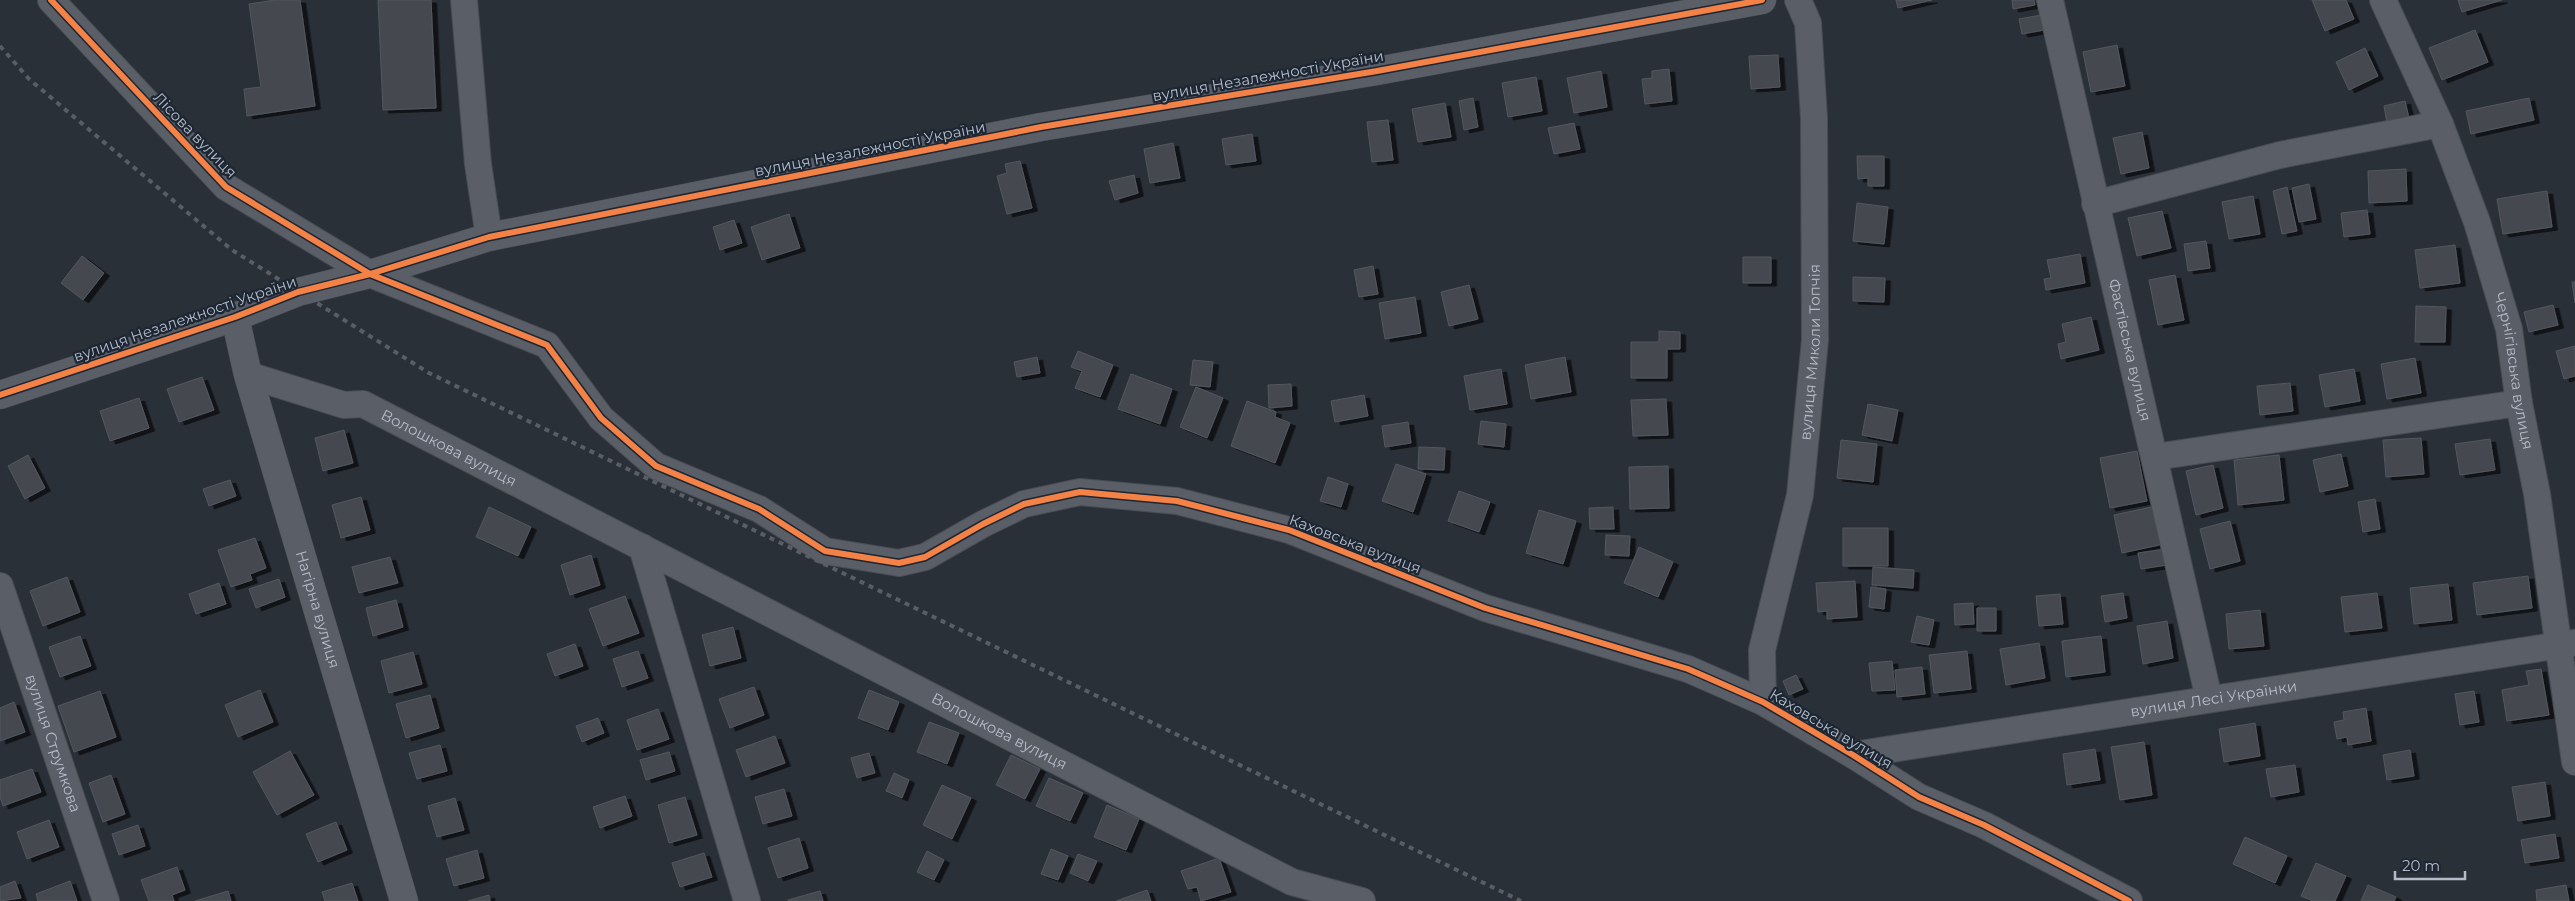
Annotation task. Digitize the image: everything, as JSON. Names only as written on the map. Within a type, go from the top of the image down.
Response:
[{"type":"street","name":"Лісова вулиця","points":[[51,0],[226,187],[370,274]]},
{"type":"street","points":[[464,0],[478,164],[489,237]]},
{"type":"street","name":"вулиця Незалежності України","points":[[0,395],[235,317],[298,292],[370,274],[489,237],[1041,127],[1377,71],[1762,0]]},
{"type":"street","name":"вулиця Миколи Топчія","points":[[1763,702],[1762,650],[1800,495],[1815,340],[1814,118],[1808,23],[1798,0]]},
{"type":"street","name":"Фастівська вулиця","points":[[2050,0],[2209,700]]},
{"type":"street","name":"Чернігівська вулиця","points":[[2383,0],[2440,124],[2477,222],[2509,330],[2519,402],[2566,644],[2575,762]]},
{"type":"street","points":[[2095,204],[2280,155],[2440,124]]},
{"type":"street","name":"Каховська вулиця","points":[[370,274],[547,345],[601,418],[656,466],[759,509],[825,550],[899,563],[925,557],[982,524],[1034,502],[1080,492],[1178,501],[1289,530],[1485,608],[1688,669],[1763,702],[1852,755],[1919,798],[1984,825],[2129,901]]},
{"type":"street","name":"Нагірна вулиця","points":[[235,317],[248,375],[404,901]]},
{"type":"street","name":"Волошкова вулиця","points":[[248,375],[344,406],[363,404],[1292,882],[1360,901]]},
{"type":"street","points":[[2155,457],[2519,402]]},
{"type":"street","points":[[642,547],[747,901]]},
{"type":"street","name":"вулиця Струмкова","points":[[0,586],[106,901]]},
{"type":"street","name":"вулиця Лесі Українки","points":[[1852,755],[2566,644]]},
{"type":"building","points":[[275,0],[300,0],[315,106],[247,116],[244,89],[261,87],[249,4]]},
{"type":"building","points":[[378,0],[431,0],[436,108],[383,110]]},
{"type":"building","points":[[1896,0],[1932,0],[1898,8]]},
{"type":"building","points":[[2012,0],[2034,0],[2035,5],[2013,9]]},
{"type":"building","points":[[2312,0],[2346,0],[2354,19],[2325,31]]},
{"type":"building","points":[[2458,0],[2502,0],[2462,12]]},
{"type":"building","points":[[2047,14],[2050,29],[2022,34],[2019,19]]},
{"type":"building","points":[[2475,30],[2488,62],[2442,80],[2429,48]]},
{"type":"building","points":[[2117,45],[2125,86],[2091,92],[2083,52]]},
{"type":"building","points":[[2365,48],[2378,76],[2349,90],[2336,62]]},
{"type":"building","points":[[1778,55],[1780,87],[1751,89],[1749,56]]},
{"type":"building","points":[[1669,69],[1672,101],[1645,104],[1642,79],[1652,78],[1652,71]]},
{"type":"building","points":[[1601,71],[1607,107],[1574,113],[1567,78]]},
{"type":"building","points":[[1536,77],[1542,111],[1508,117],[1502,83]]},
{"type":"building","points":[[1473,98],[1478,127],[1464,130],[1459,101]]},
{"type":"building","points":[[2529,98],[2534,120],[2471,134],[2466,111]]},
{"type":"building","points":[[2405,101],[2409,118],[2387,123],[2384,106]]},
{"type":"building","points":[[1445,103],[1451,137],[1418,142],[1412,109]]},
{"type":"building","points":[[1388,120],[1393,160],[1372,162],[1367,122]]},
{"type":"building","points":[[1574,123],[1580,149],[1554,154],[1548,128]]},
{"type":"building","points":[[2142,132],[2149,168],[2121,174],[2113,138]]},
{"type":"building","points":[[1252,134],[1256,161],[1226,165],[1222,139]]},
{"type":"building","points":[[1173,143],[1180,178],[1150,183],[1144,149]]},
{"type":"building","points":[[1857,156],[1884,156],[1884,186],[1868,186],[1868,178],[1858,179]]},
{"type":"building","points":[[1020,161],[1032,208],[1007,214],[997,176],[1007,173],[1005,164]]},
{"type":"building","points":[[2406,169],[2407,201],[2369,203],[2368,171]]},
{"type":"building","points":[[1134,175],[1138,193],[1115,200],[1109,181]]},
{"type":"building","points":[[2309,184],[2316,219],[2299,222],[2292,188]]},
{"type":"building","points":[[2287,187],[2297,231],[2282,234],[2273,191]]},
{"type":"building","points":[[2547,191],[2552,227],[2503,234],[2497,199]]},
{"type":"building","points":[[2253,196],[2260,234],[2229,239],[2222,202]]},
{"type":"building","points":[[1857,203],[1888,207],[1884,244],[1853,241]]},
{"type":"building","points":[[2367,210],[2370,234],[2344,237],[2341,213]]},
{"type":"building","points":[[2162,211],[2171,248],[2137,256],[2128,218]]},
{"type":"building","points":[[789,214],[800,248],[762,260],[751,227]]},
{"type":"building","points":[[734,220],[742,243],[720,250],[713,227]]},
{"type":"building","points":[[2206,241],[2210,268],[2188,271],[2184,244]]},
{"type":"building","points":[[2455,245],[2460,283],[2420,288],[2415,250]]},
{"type":"building","points":[[2080,254],[2085,283],[2046,290],[2044,279],[2051,278],[2047,260]]},
{"type":"building","points":[[82,256],[104,273],[83,300],[61,283]]},
{"type":"building","points":[[1743,257],[1771,257],[1771,283],[1743,283]]},
{"type":"building","points":[[1373,266],[1378,294],[1359,297],[1354,270]]},
{"type":"building","points":[[2175,275],[2184,320],[2158,325],[2149,280]]},
{"type":"building","points":[[1853,277],[1885,278],[1884,302],[1853,301]]},
{"type":"building","points":[[2572,282],[2575,282],[2575,303]]},
{"type":"building","points":[[1469,285],[1478,319],[1449,326],[1441,292]]},
{"type":"building","points":[[1415,297],[1421,333],[1385,339],[1379,303]]},
{"type":"building","points":[[2553,305],[2558,325],[2529,332],[2524,312]]},
{"type":"building","points":[[2416,306],[2446,307],[2445,342],[2415,342]]},
{"type":"building","points":[[2091,317],[2099,350],[2061,359],[2058,344],[2066,342],[2062,324]]},
{"type":"building","points":[[1659,331],[1680,332],[1680,349],[1667,349],[1667,378],[1631,378],[1631,342],[1659,342]]},
{"type":"building","points":[[2575,346],[2575,376],[2564,379],[2556,351]]},
{"type":"building","points":[[1078,351],[1113,365],[1100,397],[1075,388],[1082,371],[1071,367]]},
{"type":"building","points":[[1037,357],[1040,373],[1017,377],[1014,362]]},
{"type":"building","points":[[1565,357],[1571,392],[1531,399],[1525,365]]},
{"type":"building","points":[[2415,358],[2421,393],[2387,399],[2381,364]]},
{"type":"building","points":[[1193,360],[1213,362],[1210,387],[1190,385]]},
{"type":"building","points":[[1501,369],[1507,404],[1470,410],[1464,376]]},
{"type":"building","points":[[2354,369],[2360,401],[2325,407],[2319,375]]},
{"type":"building","points":[[1131,374],[1172,389],[1160,424],[1118,409]]},
{"type":"building","points":[[202,377],[214,410],[179,422],[167,389]]},
{"type":"building","points":[[2290,383],[2293,411],[2260,415],[2257,386]]},
{"type":"building","points":[[1291,384],[1292,406],[1269,408],[1268,385]]},
{"type":"building","points":[[1196,387],[1223,398],[1207,438],[1180,427]]},
{"type":"building","points":[[1364,395],[1368,416],[1335,422],[1331,401]]},
{"type":"building","points":[[139,398],[149,428],[110,441],[100,411]]},
{"type":"building","points":[[1666,399],[1668,435],[1633,436],[1631,400]]},
{"type":"building","points":[[1247,401],[1276,412],[1275,417],[1290,423],[1275,463],[1231,446]]},
{"type":"building","points":[[1868,404],[1898,410],[1892,441],[1862,435]]},
{"type":"building","points":[[1481,421],[1506,424],[1504,447],[1478,444]]},
{"type":"building","points":[[1408,422],[1411,443],[1385,447],[1382,426]]},
{"type":"building","points":[[344,430],[353,463],[323,471],[315,438]]},
{"type":"building","points":[[2421,438],[2424,474],[2386,477],[2383,440]]},
{"type":"building","points":[[2490,439],[2495,470],[2460,475],[2455,444]]},
{"type":"building","points":[[1841,440],[1877,444],[1873,482],[1837,478]]},
{"type":"building","points":[[1419,447],[1445,448],[1444,470],[1418,469]]},
{"type":"building","points":[[2137,451],[2147,501],[2110,508],[2100,458]]},
{"type":"building","points":[[2341,454],[2348,486],[2320,492],[2313,460]]},
{"type":"building","points":[[28,455],[45,488],[25,499],[8,466]]},
{"type":"building","points":[[2279,455],[2284,500],[2238,505],[2234,460]]},
{"type":"building","points":[[1396,464],[1426,474],[1413,512],[1382,501]]},
{"type":"building","points":[[2213,465],[2223,508],[2196,515],[2186,471]]},
{"type":"building","points":[[1668,466],[1669,508],[1630,509],[1629,467]]},
{"type":"building","points":[[1328,477],[1348,484],[1341,507],[1320,501]]},
{"type":"building","points":[[230,480],[236,496],[209,506],[203,489]]},
{"type":"building","points":[[1459,491],[1490,502],[1479,532],[1448,521]]},
{"type":"building","points":[[361,497],[370,530],[341,538],[332,505]]},
{"type":"building","points":[[2375,499],[2380,529],[2363,532],[2358,502]]},
{"type":"building","points":[[2156,506],[2164,544],[2122,553],[2114,515]]},
{"type":"building","points":[[489,507],[531,527],[518,556],[476,537]]},
{"type":"building","points":[[1613,507],[1614,529],[1590,529],[1589,508]]},
{"type":"building","points":[[1539,510],[1576,521],[1563,564],[1526,553]]},
{"type":"building","points":[[2230,521],[2240,561],[2210,569],[2200,529]]},
{"type":"building","points":[[1843,528],[1888,528],[1888,566],[1843,566]]},
{"type":"building","points":[[1606,535],[1630,536],[1629,556],[1605,555]]},
{"type":"building","points":[[255,538],[266,568],[250,574],[252,580],[231,587],[218,550]]},
{"type":"building","points":[[1639,547],[1673,562],[1658,597],[1624,583]]},
{"type":"building","points":[[2165,549],[2167,565],[2141,569],[2138,553]]},
{"type":"building","points":[[591,555],[600,585],[570,595],[561,565]]},
{"type":"building","points":[[390,557],[398,583],[359,593],[352,567]]},
{"type":"building","points":[[1873,567],[1914,570],[1913,588],[1872,585]]},
{"type":"building","points":[[2528,576],[2532,608],[2477,615],[2473,583]]},
{"type":"building","points":[[67,577],[80,612],[43,626],[30,591]]},
{"type":"building","points":[[279,579],[285,597],[256,608],[249,589]]},
{"type":"building","points":[[1855,581],[1857,617],[1827,619],[1827,611],[1818,612],[1816,583]]},
{"type":"building","points":[[219,583],[226,604],[196,614],[189,594]]},
{"type":"building","points":[[2448,584],[2452,620],[2414,624],[2410,588]]},
{"type":"building","points":[[1871,587],[1886,589],[1884,609],[1869,607]]},
{"type":"building","points":[[2123,593],[2127,618],[2105,622],[2101,596]]},
{"type":"building","points":[[2377,593],[2382,628],[2345,632],[2341,597]]},
{"type":"building","points":[[2060,594],[2063,624],[2039,626],[2036,596]]},
{"type":"building","points":[[625,596],[639,633],[603,646],[589,609]]},
{"type":"building","points":[[396,600],[403,627],[373,636],[366,608]]},
{"type":"building","points":[[1973,603],[1974,624],[1955,625],[1954,604]]},
{"type":"building","points":[[1977,608],[1996,608],[1996,631],[1977,631]]},
{"type":"building","points":[[2260,610],[2264,646],[2229,649],[2226,614]]},
{"type":"building","points":[[1917,616],[1934,620],[1929,645],[1911,642]]},
{"type":"building","points":[[2167,621],[2173,658],[2143,664],[2137,626]]},
{"type":"building","points":[[733,627],[741,658],[710,666],[702,635]]},
{"type":"building","points":[[80,636],[91,666],[60,677],[49,647]]},
{"type":"building","points":[[2101,636],[2105,672],[2066,677],[2062,641]]},
{"type":"building","points":[[2039,643],[2045,678],[2006,685],[2000,649]]},
{"type":"building","points":[[575,644],[583,666],[555,676],[547,654]]},
{"type":"building","points":[[638,651],[648,678],[622,687],[613,659]]},
{"type":"building","points":[[1967,651],[1971,689],[1934,693],[1929,655]]},
{"type":"building","points":[[413,652],[422,684],[389,693],[381,661]]},
{"type":"building","points":[[1892,661],[1895,690],[1872,691],[1869,663]]},
{"type":"building","points":[[1922,667],[1925,694],[1897,697],[1895,670]]},
{"type":"building","points":[[2541,669],[2549,715],[2507,721],[2502,690],[2529,685],[2526,671]]},
{"type":"building","points":[[1796,675],[1803,689],[1789,695],[1783,681]]},
{"type":"building","points":[[754,687],[764,715],[730,728],[719,699]]},
{"type":"building","points":[[260,690],[273,722],[238,737],[225,705]]},
{"type":"building","points":[[869,690],[899,702],[888,730],[858,718]]},
{"type":"building","points":[[100,691],[116,737],[74,752],[58,706]]},
{"type":"building","points":[[2474,691],[2479,722],[2460,725],[2455,694]]},
{"type":"building","points":[[430,695],[439,728],[406,738],[396,704]]},
{"type":"building","points":[[14,702],[25,732],[0,741],[0,708]]},
{"type":"building","points":[[2366,708],[2371,741],[2348,745],[2347,737],[2337,739],[2334,722],[2344,720],[2343,712]]},
{"type":"building","points":[[658,709],[669,739],[637,750],[627,720]]},
{"type":"building","points":[[598,718],[604,733],[582,742],[576,726]]},
{"type":"building","points":[[929,722],[959,733],[947,764],[917,752]]},
{"type":"building","points":[[2255,723],[2260,756],[2224,762],[2219,729]]},
{"type":"building","points":[[775,736],[785,763],[746,777],[736,750]]},
{"type":"building","points":[[2144,742],[2152,795],[2120,800],[2111,747]]},
{"type":"building","points":[[440,745],[447,771],[417,779],[409,753]]},
{"type":"building","points":[[2095,749],[2100,780],[2067,785],[2063,754]]},
{"type":"building","points":[[2410,750],[2414,776],[2387,780],[2383,755]]},
{"type":"building","points":[[290,751],[314,795],[277,815],[253,772]]},
{"type":"building","points":[[669,752],[675,771],[646,780],[640,760]]},
{"type":"building","points":[[869,753],[875,773],[857,778],[851,758]]},
{"type":"building","points":[[1011,755],[1040,769],[1025,799],[996,785]]},
{"type":"building","points":[[2295,765],[2299,792],[2271,797],[2266,769]]},
{"type":"building","points":[[32,769],[41,792],[3,806],[0,797],[0,780]]},
{"type":"building","points":[[894,773],[909,780],[902,798],[886,791]]},
{"type":"building","points":[[111,775],[125,814],[103,822],[89,783]]},
{"type":"building","points":[[1049,778],[1083,793],[1070,821],[1036,806]]},
{"type":"building","points":[[2545,782],[2550,816],[2518,821],[2512,787]]},
{"type":"building","points":[[942,785],[971,798],[952,839],[923,825]]},
{"type":"building","points":[[784,789],[792,816],[763,824],[755,797]]},
{"type":"building","points":[[625,796],[632,816],[600,828],[593,807]]},
{"type":"building","points":[[685,797],[697,835],[669,843],[658,805]]},
{"type":"building","points":[[455,798],[464,830],[437,837],[428,806]]},
{"type":"building","points":[[1107,805],[1139,819],[1126,850],[1094,837]]},
{"type":"building","points":[[49,820],[59,847],[27,859],[17,832]]},
{"type":"building","points":[[336,822],[347,850],[318,862],[306,834]]},
{"type":"building","points":[[138,825],[145,846],[119,855],[112,834]]},
{"type":"building","points":[[2555,834],[2559,858],[2525,863],[2521,840]]},
{"type":"building","points":[[2245,837],[2287,856],[2275,883],[2233,864]]},
{"type":"building","points":[[799,838],[808,868],[778,878],[768,848]]},
{"type":"building","points":[[1051,849],[1068,856],[1058,880],[1041,874]]},
{"type":"building","points":[[477,850],[484,878],[454,886],[446,859]]},
{"type":"building","points":[[927,851],[944,860],[934,880],[917,872]]},
{"type":"building","points":[[704,853],[712,877],[680,887],[672,863]]},
{"type":"building","points":[[1078,854],[1097,861],[1088,881],[1070,873]]},
{"type":"building","points":[[1219,858],[1231,892],[1201,901],[1197,887],[1188,889],[1181,871]]},
{"type":"building","points":[[2316,863],[2346,876],[2335,901],[2313,901],[2301,896]]},
{"type":"building","points":[[177,867],[185,890],[172,895],[174,901],[149,901],[141,880]]},
{"type":"building","points":[[15,881],[21,898],[0,901],[0,887]]},
{"type":"building","points":[[70,881],[77,901],[38,901],[36,894]]},
{"type":"building","points":[[352,883],[358,901],[325,901],[322,892]]},
{"type":"building","points":[[2368,885],[2396,897],[2394,901],[2361,901]]},
{"type":"building","points":[[2566,885],[2569,901],[2537,901],[2536,890]]},
{"type":"building","points":[[1147,890],[1151,901],[1116,901]]},
{"type":"building","points":[[228,891],[231,901],[195,901]]},
{"type":"building","points":[[820,891],[823,901],[788,901],[788,900]]},
{"type":"building","points":[[489,895],[490,901],[468,901]]},
{"type":"railway","points":[[0,46],[29,79],[232,250],[429,373],[1521,901]]},
{"type":"cycle path","points":[[51,0],[226,187],[370,274],[547,345],[601,418],[656,466],[759,509],[825,551],[899,563],[925,557],[983,524],[1024,504],[1080,492],[1177,501],[1289,530],[1485,608],[1688,669],[1763,702],[1853,755],[1919,797],[1984,825],[2129,901]]},
{"type":"cycle path","points":[[0,395],[235,317],[298,292],[370,274],[489,237],[1041,127],[1377,71],[1762,0]]}]
